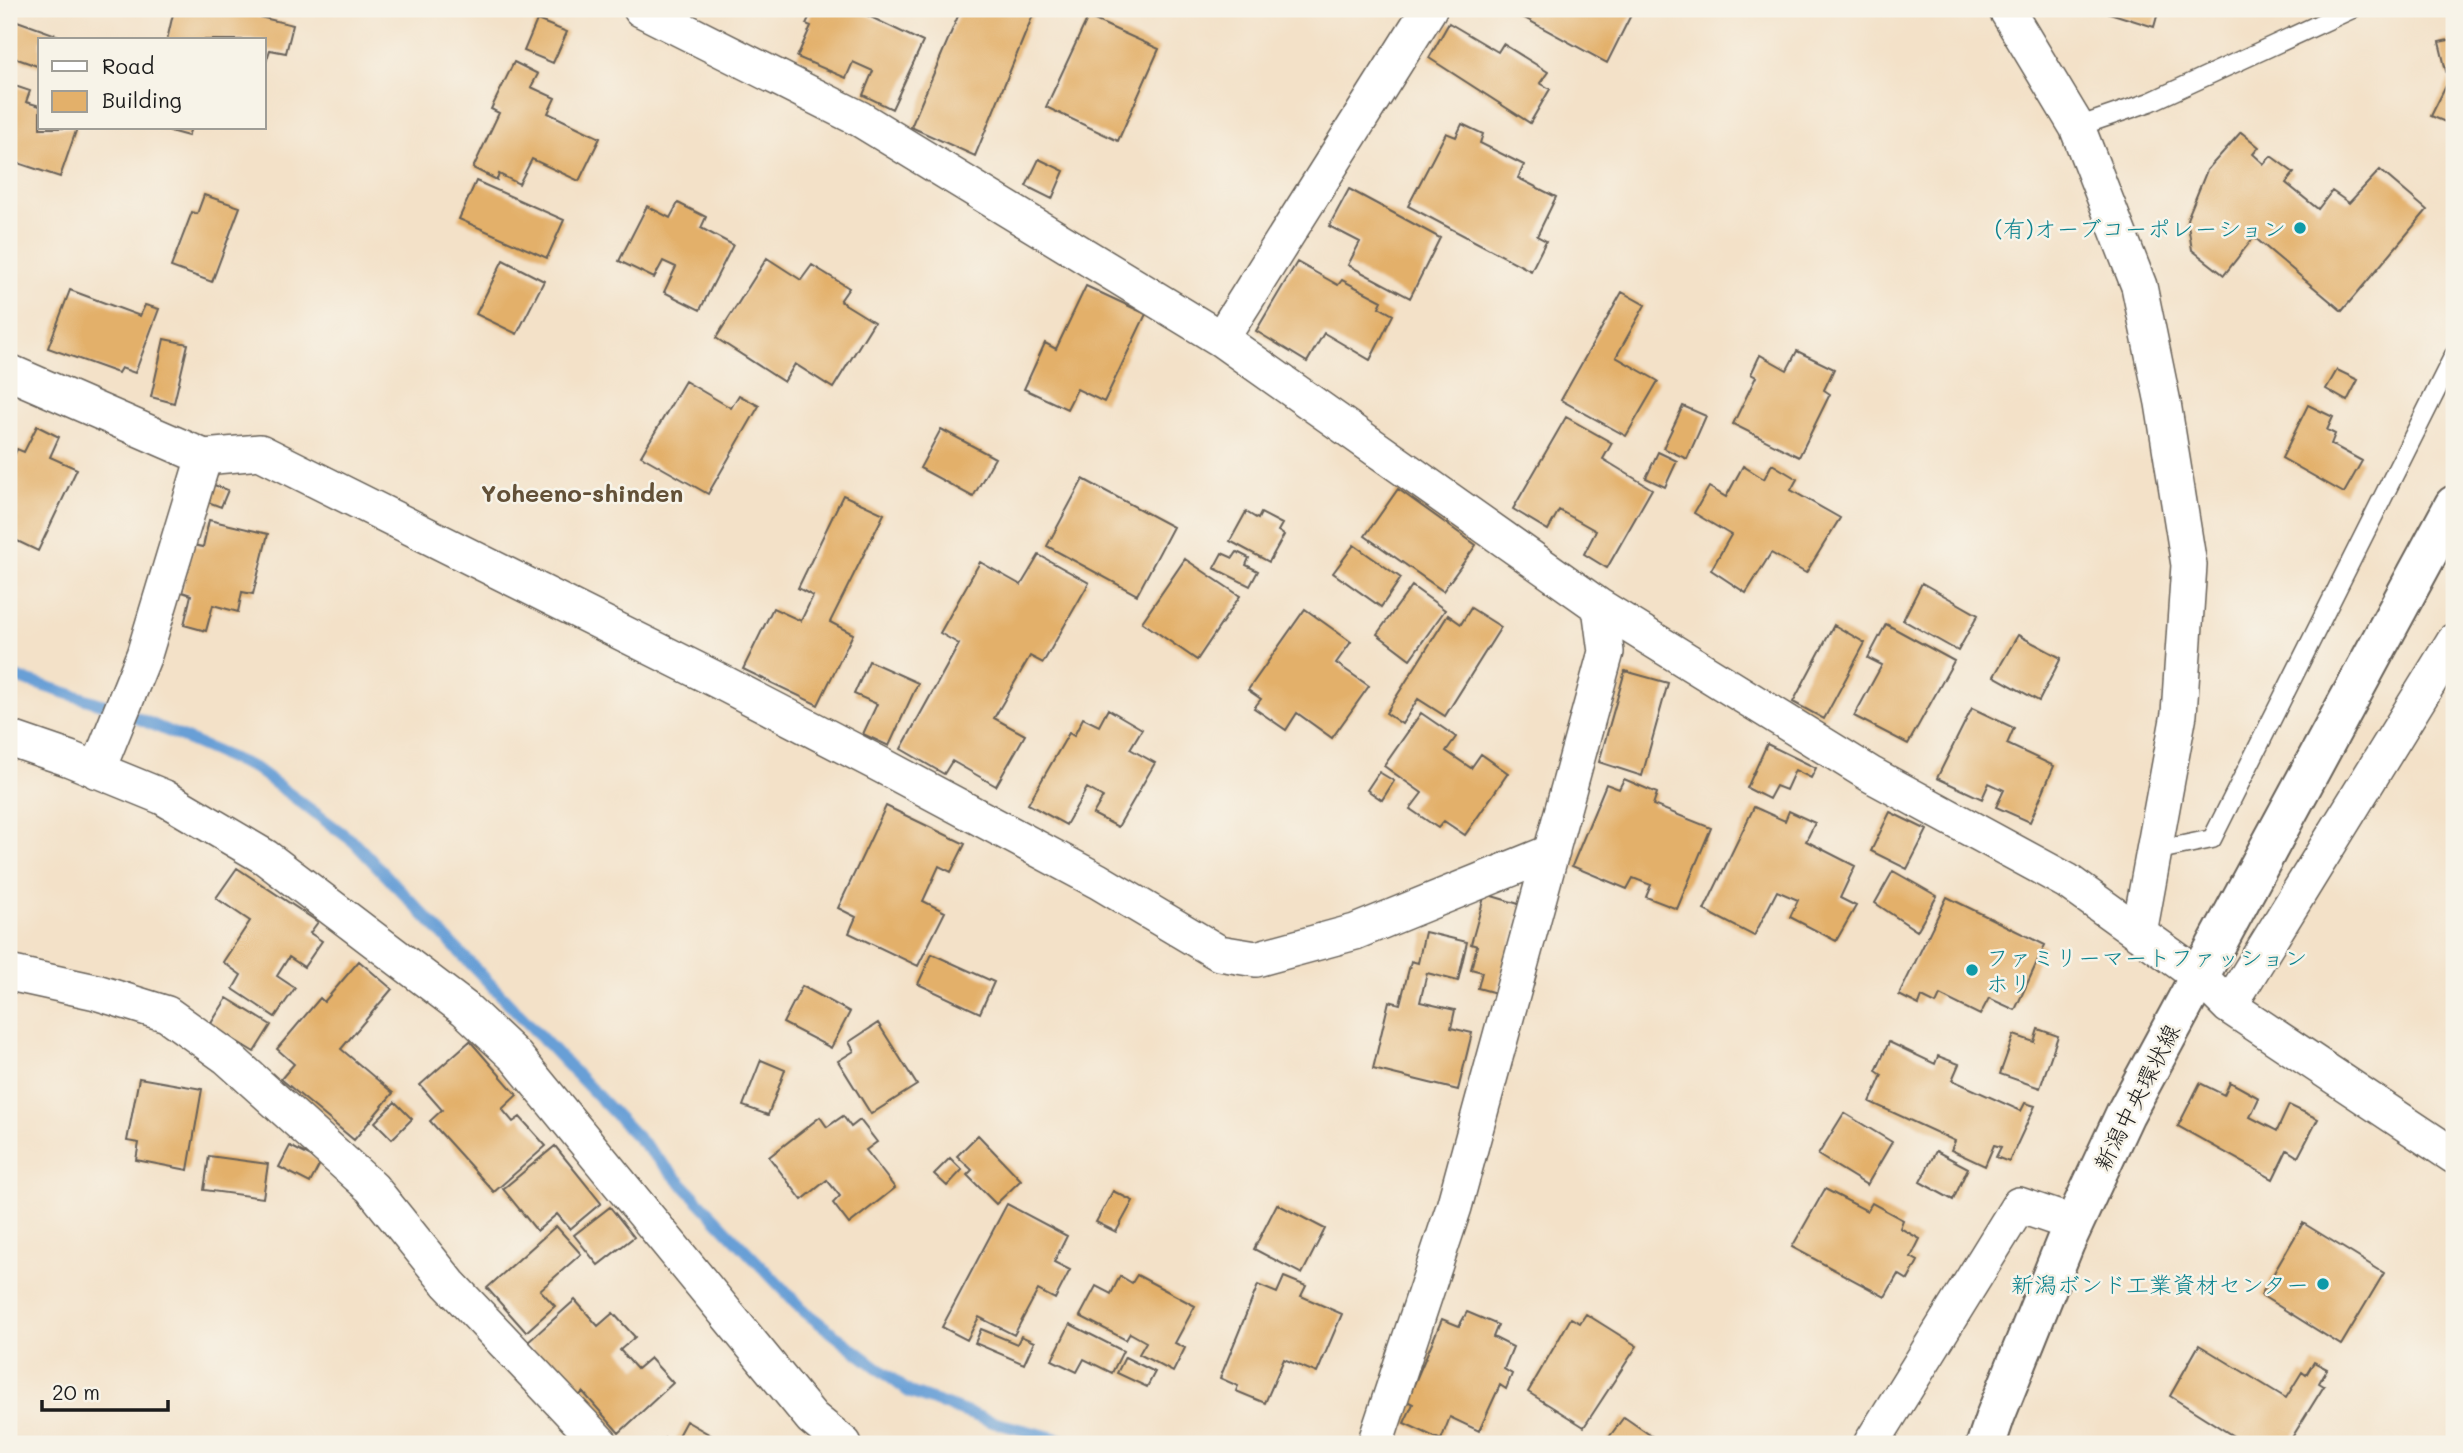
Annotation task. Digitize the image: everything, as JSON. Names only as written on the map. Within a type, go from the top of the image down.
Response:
[{"type":"main road","name":"新潟中央環状線","points":[[1986,1444],[2074,1224],[2125,1114],[2454,505]]},
{"type":"street","points":[[640,9],[860,119],[1221,339],[1600,607],[1870,774],[2067,881],[2199,976],[2229,1006],[2454,1156]]},
{"type":"street","points":[[1221,339],[1429,9]]},
{"type":"street","points":[[2006,9],[2077,127],[2139,286],[2163,403],[2189,565],[2179,714],[2138,933]]},
{"type":"street","points":[[9,372],[204,457],[260,452],[785,715],[1098,881],[1219,953],[1255,959],[1355,932],[1552,852]]},
{"type":"street","points":[[102,759],[144,655],[204,457]]},
{"type":"street","points":[[1376,1441],[1454,1207],[1606,652],[1600,607]]},
{"type":"street","points":[[2229,1006],[2454,641]]},
{"type":"street","points":[[9,738],[102,759],[265,857],[465,1009],[516,1057],[812,1418],[845,1444]]},
{"type":"street","points":[[9,973],[96,992],[167,1014],[227,1057],[372,1188],[449,1284],[601,1444]]},
{"type":"street","points":[[1871,1444],[2018,1205],[2074,1224]]},
{"type":"lane","points":[[2077,127],[2150,102],[2352,9]]},
{"type":"lane","points":[[2154,851],[2212,839],[2454,355]]},
{"type":"building","points":[[155,9],[239,9],[239,12],[293,25],[286,53],[270,50],[266,62],[266,38],[167,38],[173,14]]},
{"type":"building","points":[[813,9],[854,9],[923,42],[892,109],[863,95],[873,71],[853,62],[846,78],[797,57],[811,26],[806,24]]},
{"type":"building","points":[[961,9],[1016,9],[1033,15],[975,156],[911,127]]},
{"type":"building","points":[[1508,9],[1628,9],[1633,11],[1607,63]]},
{"type":"building","points":[[2097,9],[2159,9],[2154,27]]},
{"type":"building","points":[[1088,17],[1159,49],[1118,141],[1046,107]]},
{"type":"building","points":[[9,18],[59,36],[38,38],[38,66],[9,56]]},
{"type":"building","points":[[537,20],[567,32],[553,63],[524,51]]},
{"type":"building","points":[[1449,23],[1498,52],[1503,44],[1548,72],[1540,83],[1550,89],[1530,123],[1429,58]]},
{"type":"building","points":[[2454,39],[2454,74],[2447,75],[2439,42]]},
{"type":"building","points":[[514,62],[538,74],[531,87],[555,98],[548,113],[600,138],[579,181],[532,159],[519,184],[499,174],[497,180],[473,168],[499,113],[491,109]]},
{"type":"building","points":[[2449,80],[2454,82],[2454,115],[2448,123],[2431,116]]},
{"type":"building","points":[[9,84],[30,91],[26,102],[38,105],[38,130],[76,130],[60,177],[9,160]]},
{"type":"building","points":[[1462,124],[1483,134],[1480,143],[1524,165],[1518,178],[1556,197],[1537,236],[1546,241],[1531,271],[1408,206],[1446,133],[1456,137]]},
{"type":"building","points":[[166,130],[190,130],[188,136]]},
{"type":"building","name":"(有)オーブコーポレーション","points":[[2241,132],[2259,147],[2253,154],[2264,164],[2271,156],[2294,173],[2286,183],[2318,209],[2332,191],[2349,203],[2380,170],[2427,210],[2342,311],[2254,237],[2224,275],[2192,250],[2187,219],[2207,170]]},
{"type":"building","points":[[1039,159],[1064,171],[1052,199],[1026,186]]},
{"type":"building","points":[[476,181],[564,220],[547,258],[459,219]]},
{"type":"building","points":[[1349,189],[1440,238],[1410,298],[1348,265],[1360,242],[1329,226]]},
{"type":"building","points":[[204,195],[240,207],[212,282],[171,267],[192,212],[197,214]]},
{"type":"building","points":[[678,203],[706,217],[701,228],[733,245],[700,310],[664,292],[676,267],[663,261],[654,278],[619,261],[647,206],[670,218]]},
{"type":"building","points":[[767,258],[801,280],[812,265],[849,288],[840,301],[874,322],[833,388],[795,364],[784,382],[716,338]]},
{"type":"building","points":[[503,260],[544,281],[517,334],[476,314]]},
{"type":"building","points":[[1297,262],[1338,285],[1342,280],[1382,301],[1379,307],[1393,315],[1370,360],[1324,333],[1307,362],[1256,331]]},
{"type":"building","points":[[1086,286],[1146,314],[1104,402],[1077,389],[1067,409],[1024,389],[1045,343],[1056,349]]},
{"type":"building","points":[[70,290],[140,316],[145,305],[159,309],[135,373],[121,368],[118,373],[48,348]]},
{"type":"building","points":[[1622,292],[1645,305],[1616,357],[1658,381],[1626,436],[1561,400]]},
{"type":"building","points":[[164,339],[188,344],[174,403],[151,397]]},
{"type":"building","points":[[1797,351],[1834,369],[1824,390],[1830,394],[1799,457],[1733,424],[1756,377],[1751,374],[1760,355],[1787,370]]},
{"type":"building","points":[[2337,370],[2358,380],[2347,401],[2326,389]]},
{"type":"building","points":[[685,381],[731,408],[739,395],[759,406],[708,494],[641,456]]},
{"type":"building","points":[[2308,405],[2333,417],[2327,430],[2335,434],[2331,444],[2362,461],[2344,493],[2282,458]]},
{"type":"building","points":[[1683,406],[1706,416],[1687,459],[1663,448]]},
{"type":"building","points":[[1566,417],[1612,443],[1603,459],[1652,489],[1607,568],[1584,554],[1596,531],[1559,510],[1548,530],[1513,509]]},
{"type":"building","points":[[37,426],[59,437],[50,457],[77,469],[38,551],[9,537],[9,467],[17,449],[24,452]]},
{"type":"building","points":[[941,429],[995,458],[973,497],[920,468]]},
{"type":"building","points":[[1658,452],[1677,461],[1665,487],[1646,478]]},
{"type":"building","points":[[1772,464],[1797,479],[1791,490],[1840,518],[1806,573],[1771,553],[1746,593],[1711,570],[1731,535],[1694,513],[1709,487],[1726,497],[1743,466],[1764,479]]},
{"type":"building","points":[[1083,479],[1173,527],[1137,595],[1047,546]]},
{"type":"building","points":[[214,485],[228,490],[221,507],[208,502]]},
{"type":"building","points":[[1398,489],[1476,545],[1443,591],[1365,536]]},
{"type":"building","points":[[843,495],[884,514],[830,622],[853,634],[818,705],[743,669],[773,608],[801,621],[813,596],[798,588]]},
{"type":"building","points":[[1246,512],[1258,519],[1261,513],[1282,524],[1278,531],[1284,535],[1269,562],[1230,541]]},
{"type":"building","points":[[209,520],[268,534],[253,594],[242,592],[238,612],[213,605],[206,631],[184,625],[191,595],[182,592],[193,545],[203,547]]},
{"type":"building","points":[[1354,545],[1401,578],[1381,607],[1333,573]]},
{"type":"building","points":[[1237,552],[1249,558],[1246,565],[1258,571],[1250,586],[1214,568],[1222,553],[1233,558]]},
{"type":"building","points":[[1039,555],[1089,583],[1043,663],[1030,656],[994,718],[1025,735],[996,786],[952,761],[944,774],[901,749],[959,644],[940,633],[980,562],[1021,585]]},
{"type":"building","points":[[1185,559],[1240,596],[1197,660],[1142,622]]},
{"type":"building","points":[[1922,583],[1978,615],[1958,651],[1903,620]]},
{"type":"building","points":[[1412,586],[1445,610],[1410,659],[1377,634]]},
{"type":"building","points":[[1471,608],[1501,627],[1445,716],[1418,699],[1402,724],[1386,713],[1448,615],[1461,624]]},
{"type":"building","points":[[1305,609],[1351,642],[1336,663],[1369,686],[1332,738],[1297,713],[1286,730],[1254,708],[1261,699],[1248,690]]},
{"type":"building","points":[[1886,624],[1954,661],[1908,744],[1854,716],[1882,665],[1868,658]]},
{"type":"building","points":[[1834,625],[1865,643],[1824,719],[1793,702]]},
{"type":"building","points":[[2018,635],[2061,658],[2039,701],[1994,676]]},
{"type":"building","points":[[869,661],[918,683],[889,746],[863,734],[877,704],[854,694]]},
{"type":"building","points":[[1625,671],[1668,683],[1642,776],[1599,762]]},
{"type":"building","points":[[1972,708],[2014,728],[2007,744],[2054,766],[2030,822],[1996,807],[2004,790],[1989,783],[1982,799],[1937,778]]},
{"type":"building","points":[[1108,709],[1142,729],[1130,749],[1155,763],[1118,827],[1093,814],[1103,797],[1087,788],[1066,825],[1028,804],[1069,733],[1074,736],[1083,718],[1099,726]]},
{"type":"building","points":[[1421,713],[1456,737],[1446,751],[1471,768],[1481,754],[1508,773],[1465,835],[1444,821],[1438,828],[1410,809],[1422,793],[1384,766]]},
{"type":"building","points":[[1767,744],[1816,768],[1811,778],[1795,770],[1786,790],[1776,786],[1769,799],[1747,788]]},
{"type":"building","points":[[1379,772],[1394,781],[1382,800],[1367,790]]},
{"type":"building","points":[[1624,779],[1657,793],[1653,805],[1711,828],[1677,909],[1646,897],[1651,885],[1633,878],[1627,889],[1572,866],[1606,784],[1619,789]]},
{"type":"building","points":[[886,806],[965,844],[951,872],[939,866],[923,901],[945,912],[918,966],[849,933],[856,917],[838,908]]},
{"type":"building","points":[[1754,807],[1785,821],[1789,811],[1815,823],[1806,841],[1855,866],[1840,898],[1856,906],[1836,941],[1790,917],[1798,900],[1777,891],[1754,936],[1704,910]]},
{"type":"building","points":[[1890,812],[1927,830],[1907,869],[1871,851]]},
{"type":"building","points":[[237,868],[318,922],[310,933],[322,941],[304,967],[289,957],[277,976],[295,988],[275,1017],[233,989],[241,975],[223,962],[250,921],[216,898]]},
{"type":"building","points":[[1893,871],[1937,896],[1917,931],[1875,903]]},
{"type":"building","points":[[1485,894],[1522,905],[1496,993],[1478,988],[1482,972],[1471,969],[1477,946],[1471,944]]},
{"type":"building","name":"ファミリーマートファッション ホリ","points":[[1947,897],[2045,945],[2015,1010],[1989,998],[1980,1015],[1940,995],[1936,1004],[1922,997],[1919,1005],[1899,995]]},
{"type":"building","points":[[1425,932],[1467,942],[1458,981],[1427,973],[1420,1002],[1455,1010],[1451,1028],[1472,1033],[1458,1090],[1373,1069],[1389,1001],[1400,1004],[1411,961],[1418,963]]},
{"type":"building","points":[[932,954],[994,982],[980,1013],[918,984]]},
{"type":"building","points":[[359,961],[392,989],[341,1049],[393,1093],[354,1140],[281,1079],[294,1064],[277,1049],[320,998],[324,1002]]},
{"type":"building","points":[[802,986],[850,1012],[831,1048],[783,1023]]},
{"type":"building","points":[[227,998],[271,1025],[254,1052],[210,1025]]},
{"type":"building","points":[[878,1023],[917,1085],[871,1114],[838,1061],[854,1051],[849,1042]]},
{"type":"building","points":[[2038,1029],[2058,1036],[2040,1088],[2000,1074],[2014,1035],[2034,1042]]},
{"type":"building","points":[[470,1041],[517,1095],[502,1109],[513,1122],[520,1117],[546,1146],[494,1192],[430,1121],[442,1110],[420,1085]]},
{"type":"building","points":[[1889,1042],[1935,1064],[1938,1056],[1959,1064],[1952,1080],[2021,1111],[2025,1103],[2035,1106],[2009,1162],[1996,1157],[2001,1147],[1994,1145],[1985,1166],[1951,1150],[1955,1141],[1870,1102],[1882,1075],[1876,1071]]},
{"type":"building","points":[[761,1060],[785,1070],[768,1115],[743,1106]]},
{"type":"building","points":[[139,1078],[202,1089],[188,1170],[136,1160],[139,1143],[127,1141]]},
{"type":"building","points":[[2230,1082],[2259,1098],[2250,1117],[2277,1131],[2289,1105],[2318,1119],[2298,1157],[2287,1150],[2273,1179],[2178,1126],[2200,1083],[2224,1095]]},
{"type":"building","points":[[395,1102],[412,1119],[392,1139],[375,1122]]},
{"type":"building","points":[[1844,1113],[1892,1142],[1867,1185],[1818,1155]]},
{"type":"building","points":[[843,1116],[851,1127],[860,1120],[877,1142],[866,1150],[895,1188],[849,1224],[833,1203],[840,1196],[827,1180],[802,1200],[769,1157],[820,1117],[827,1127]]},
{"type":"building","points":[[978,1135],[1021,1180],[996,1204],[967,1175],[972,1170],[957,1156]]},
{"type":"building","points":[[290,1146],[321,1162],[310,1183],[279,1167]]},
{"type":"building","points":[[555,1146],[601,1203],[570,1229],[557,1214],[537,1231],[503,1189]]},
{"type":"building","points":[[1936,1151],[1968,1168],[1953,1200],[1920,1182]]},
{"type":"building","points":[[209,1156],[268,1164],[263,1198],[204,1190]]},
{"type":"building","points":[[950,1158],[962,1170],[947,1186],[934,1174]]},
{"type":"building","points":[[1825,1189],[1867,1211],[1872,1203],[1903,1220],[1900,1228],[1920,1239],[1911,1257],[1918,1261],[1908,1280],[1898,1274],[1885,1297],[1792,1247]]},
{"type":"building","points":[[1113,1191],[1133,1201],[1116,1232],[1096,1222]]},
{"type":"building","points":[[1007,1204],[1067,1236],[1054,1262],[1070,1270],[1055,1299],[1038,1290],[1014,1335],[979,1317],[967,1340],[942,1327]]},
{"type":"building","points":[[1277,1204],[1325,1229],[1302,1274],[1254,1249]]},
{"type":"building","points":[[610,1207],[634,1237],[598,1265],[574,1235]]},
{"type":"building","name":"新潟ボンド工業資材センター","points":[[2303,1223],[2384,1273],[2341,1345],[2261,1295]]},
{"type":"building","points":[[556,1226],[581,1254],[540,1290],[555,1306],[526,1332],[487,1288]]},
{"type":"building","points":[[1137,1275],[1195,1306],[1175,1343],[1185,1348],[1173,1372],[1139,1354],[1146,1342],[1130,1333],[1126,1340],[1080,1316],[1096,1286],[1111,1294],[1120,1276],[1132,1283]]},
{"type":"building","points":[[1284,1277],[1306,1286],[1301,1296],[1342,1314],[1317,1373],[1284,1359],[1265,1403],[1236,1391],[1238,1386],[1220,1378],[1258,1285],[1277,1293]]},
{"type":"building","points":[[575,1300],[598,1326],[613,1313],[635,1337],[620,1350],[637,1369],[650,1358],[673,1383],[619,1433],[583,1392],[577,1398],[527,1343]]},
{"type":"building","points":[[1467,1312],[1498,1325],[1493,1337],[1513,1347],[1504,1369],[1512,1374],[1506,1389],[1500,1385],[1479,1431],[1450,1417],[1441,1440],[1404,1423],[1413,1404],[1407,1401],[1442,1319],[1459,1326]]},
{"type":"building","points":[[1586,1314],[1637,1346],[1584,1427],[1528,1392],[1571,1318],[1580,1323]]},
{"type":"building","points":[[1070,1324],[1123,1351],[1112,1373],[1084,1359],[1077,1372],[1052,1360]]},
{"type":"building","points":[[981,1329],[1017,1344],[1021,1336],[1034,1342],[1024,1364],[975,1343]]},
{"type":"building","points":[[2199,1345],[2286,1398],[2302,1372],[2306,1375],[2314,1362],[2327,1369],[2319,1383],[2324,1386],[2288,1444],[2246,1444],[2170,1396]]},
{"type":"building","points":[[1125,1357],[1155,1372],[1147,1387],[1117,1373]]},
{"type":"building","points":[[1624,1417],[1663,1444],[1604,1444]]},
{"type":"building","points":[[686,1421],[712,1436],[708,1444],[661,1444],[665,1438],[674,1443]]},
{"type":"waterway","points":[[9,675],[114,708],[256,769],[354,842],[805,1312],[909,1392],[996,1423],[1078,1444]]},
{"type":"place","name":"(有)オーブコーポレーション","points":[[2300,228]]},
{"type":"place","name":"ファミリーマートファッション ホリ","points":[[1972,970]]},
{"type":"place","name":"新潟ボンド工業資材センター","points":[[2323,1284]]},
{"type":"district","name":"Yoheeno-shinden","points":[[582,492]]}]
